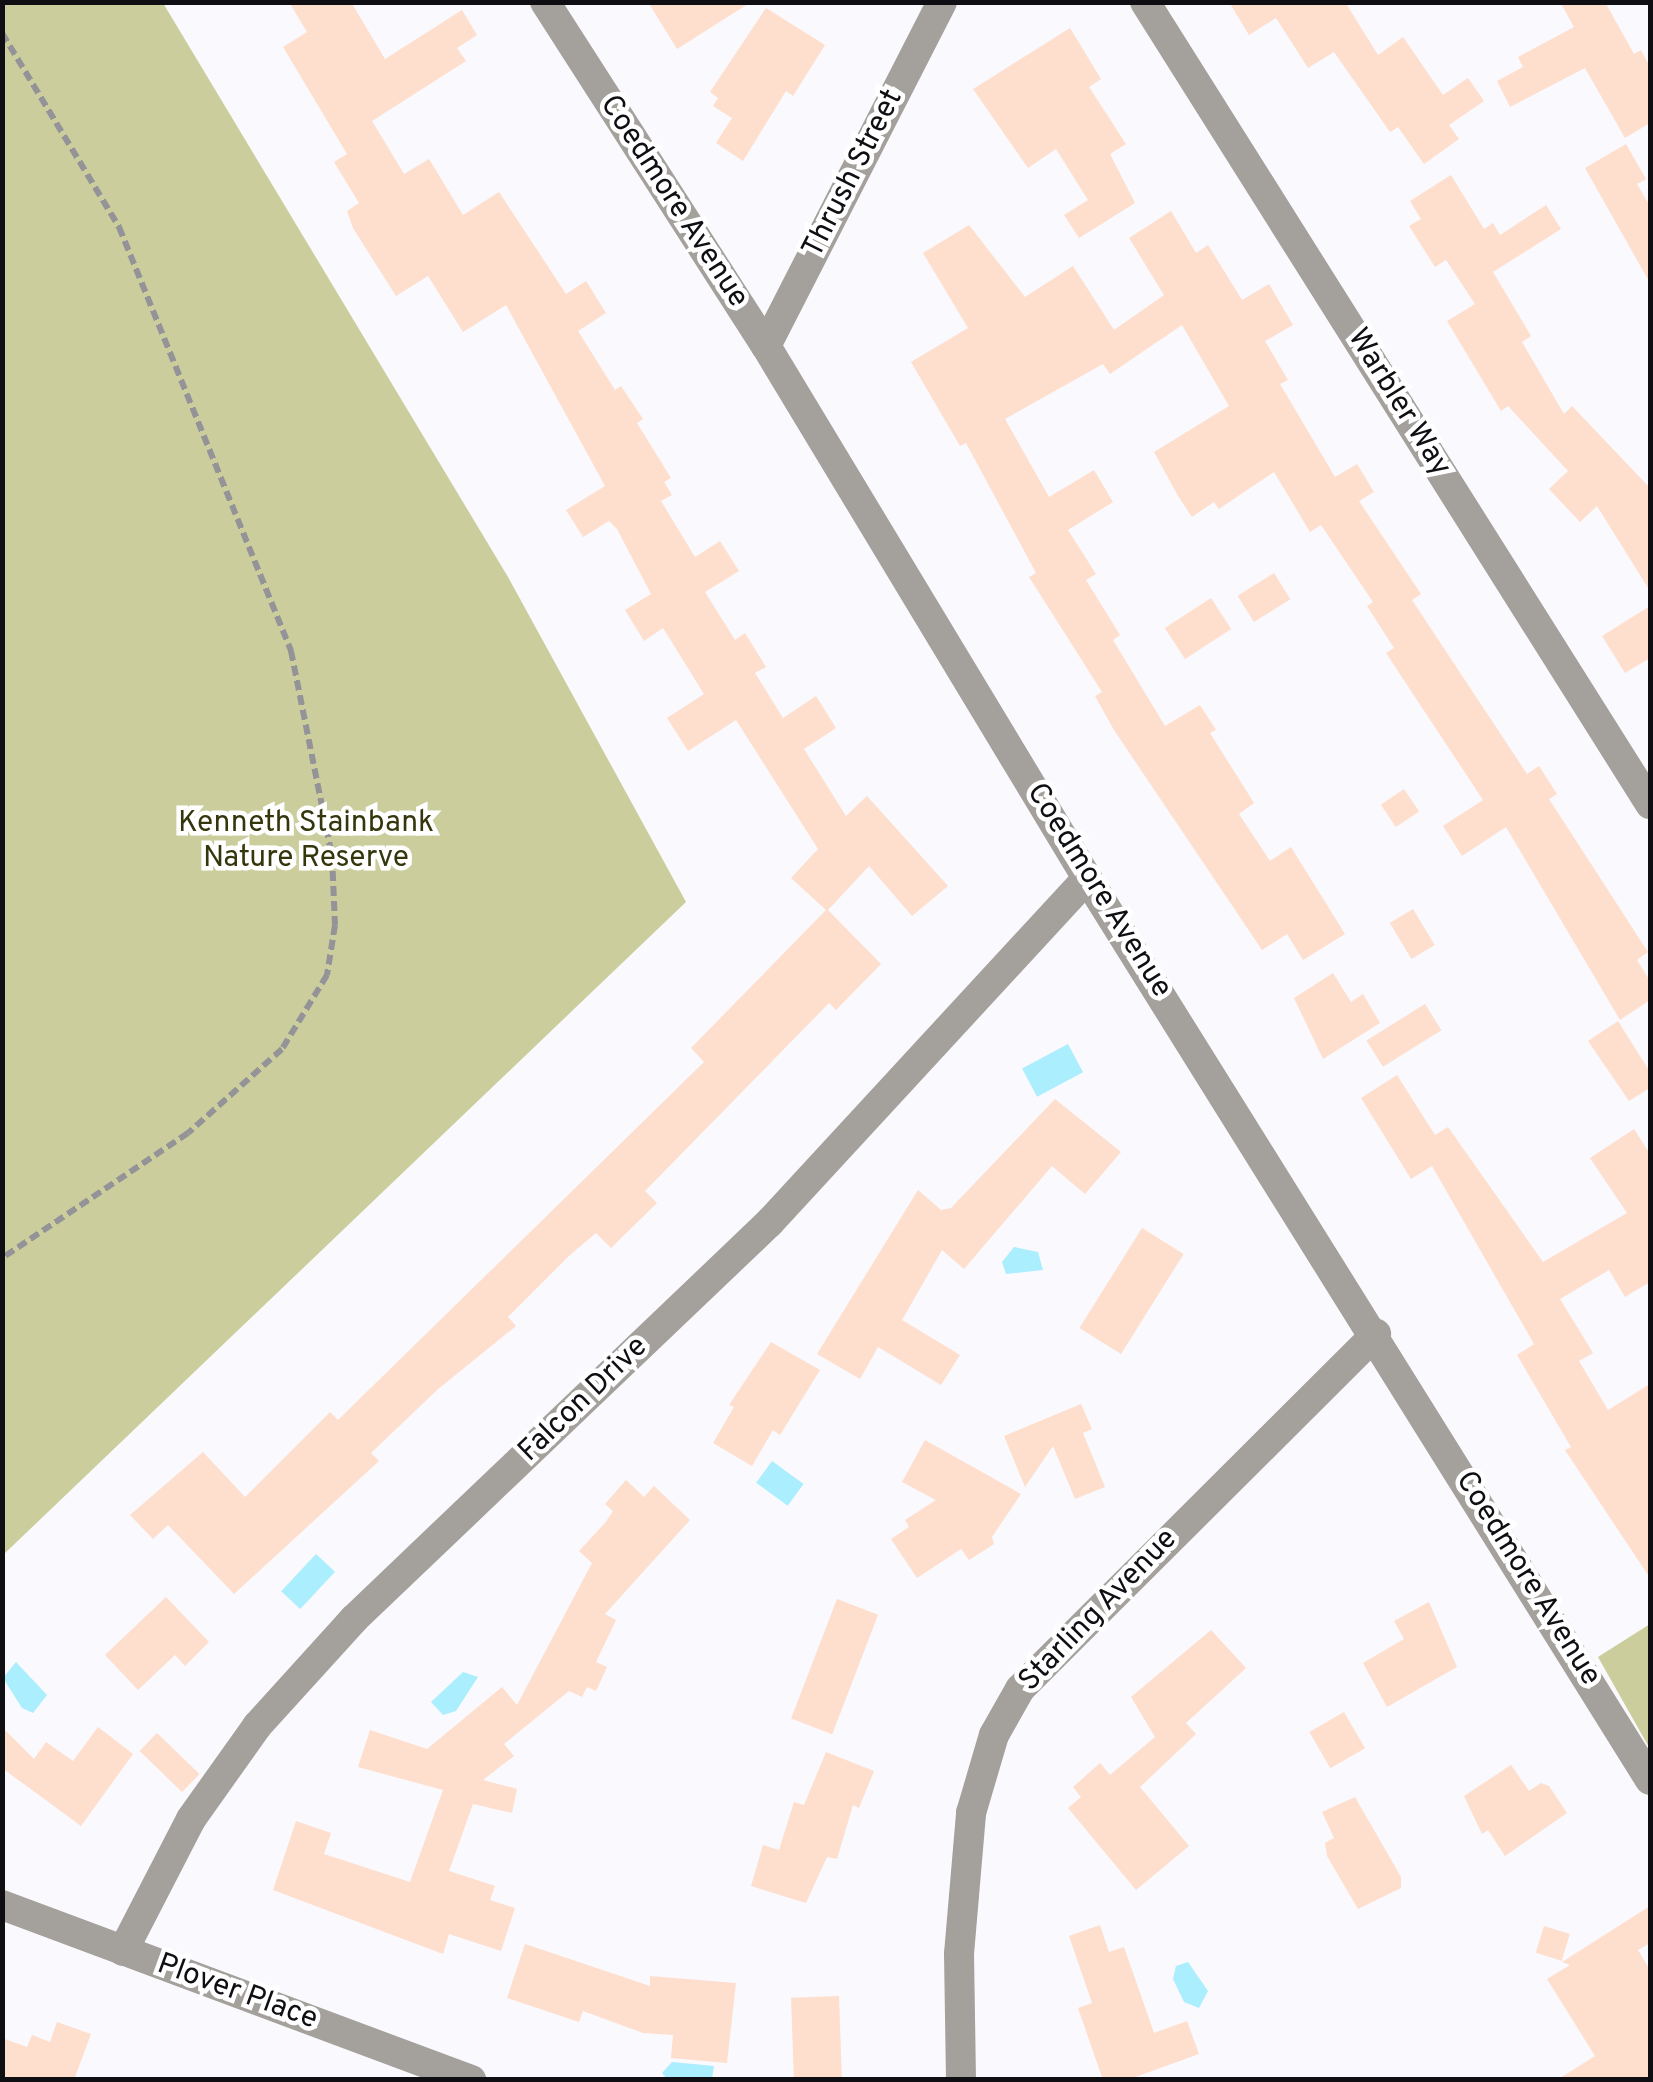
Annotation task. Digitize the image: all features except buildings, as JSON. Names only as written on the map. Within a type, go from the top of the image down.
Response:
[{"type":"street","name":"Coedmore Avenue","points":[[545,2],[766,346],[1088,878],[1376,1334],[1650,1780]]},
{"type":"street","name":"Thrush Street","points":[[766,346],[942,2]]},
{"type":"street","name":"Warbler Way","points":[[1145,2],[1650,804]]},
{"type":"street","name":"Falcon Drive","points":[[123,1951],[192,1819],[256,1726],[354,1619],[769,1223],[1088,878]]},
{"type":"street","name":"Starling Avenue","points":[[961,2080],[959,1954],[970,1813],[994,1736],[1020,1689],[1376,1334]]},
{"type":"street","name":"Plover Place","points":[[2,1905],[472,2080]]},
{"type":"path","points":[[2,33],[119,227],[290,651],[332,856],[334,926],[328,976],[282,1050],[188,1133],[2,1258]]},
{"type":"green space","name":"Kenneth Stainbank Nature Reserve","points":[[3,2],[163,3],[508,577],[686,902],[3,1555]]},
{"type":"green space","points":[[1650,1624],[1650,1749],[1598,1657]]},
{"type":"water","points":[[1068,1044],[1083,1072],[1037,1097],[1022,1068]]},
{"type":"water","points":[[1014,1247],[1038,1252],[1043,1270],[1006,1274],[1002,1262]]},
{"type":"water","points":[[772,1461],[804,1484],[788,1506],[756,1483]]},
{"type":"water","points":[[316,1554],[335,1572],[300,1609],[281,1591]]},
{"type":"water","points":[[16,1662],[47,1695],[33,1713],[22,1708],[3,1678]]},
{"type":"water","points":[[463,1672],[478,1677],[456,1711],[443,1715],[431,1702]]},
{"type":"water","points":[[1188,1962],[1208,1991],[1199,2008],[1184,2002],[1173,1979],[1176,1966]]},
{"type":"water","points":[[672,2062],[714,2066],[712,2079],[667,2079],[662,2073]]}]
